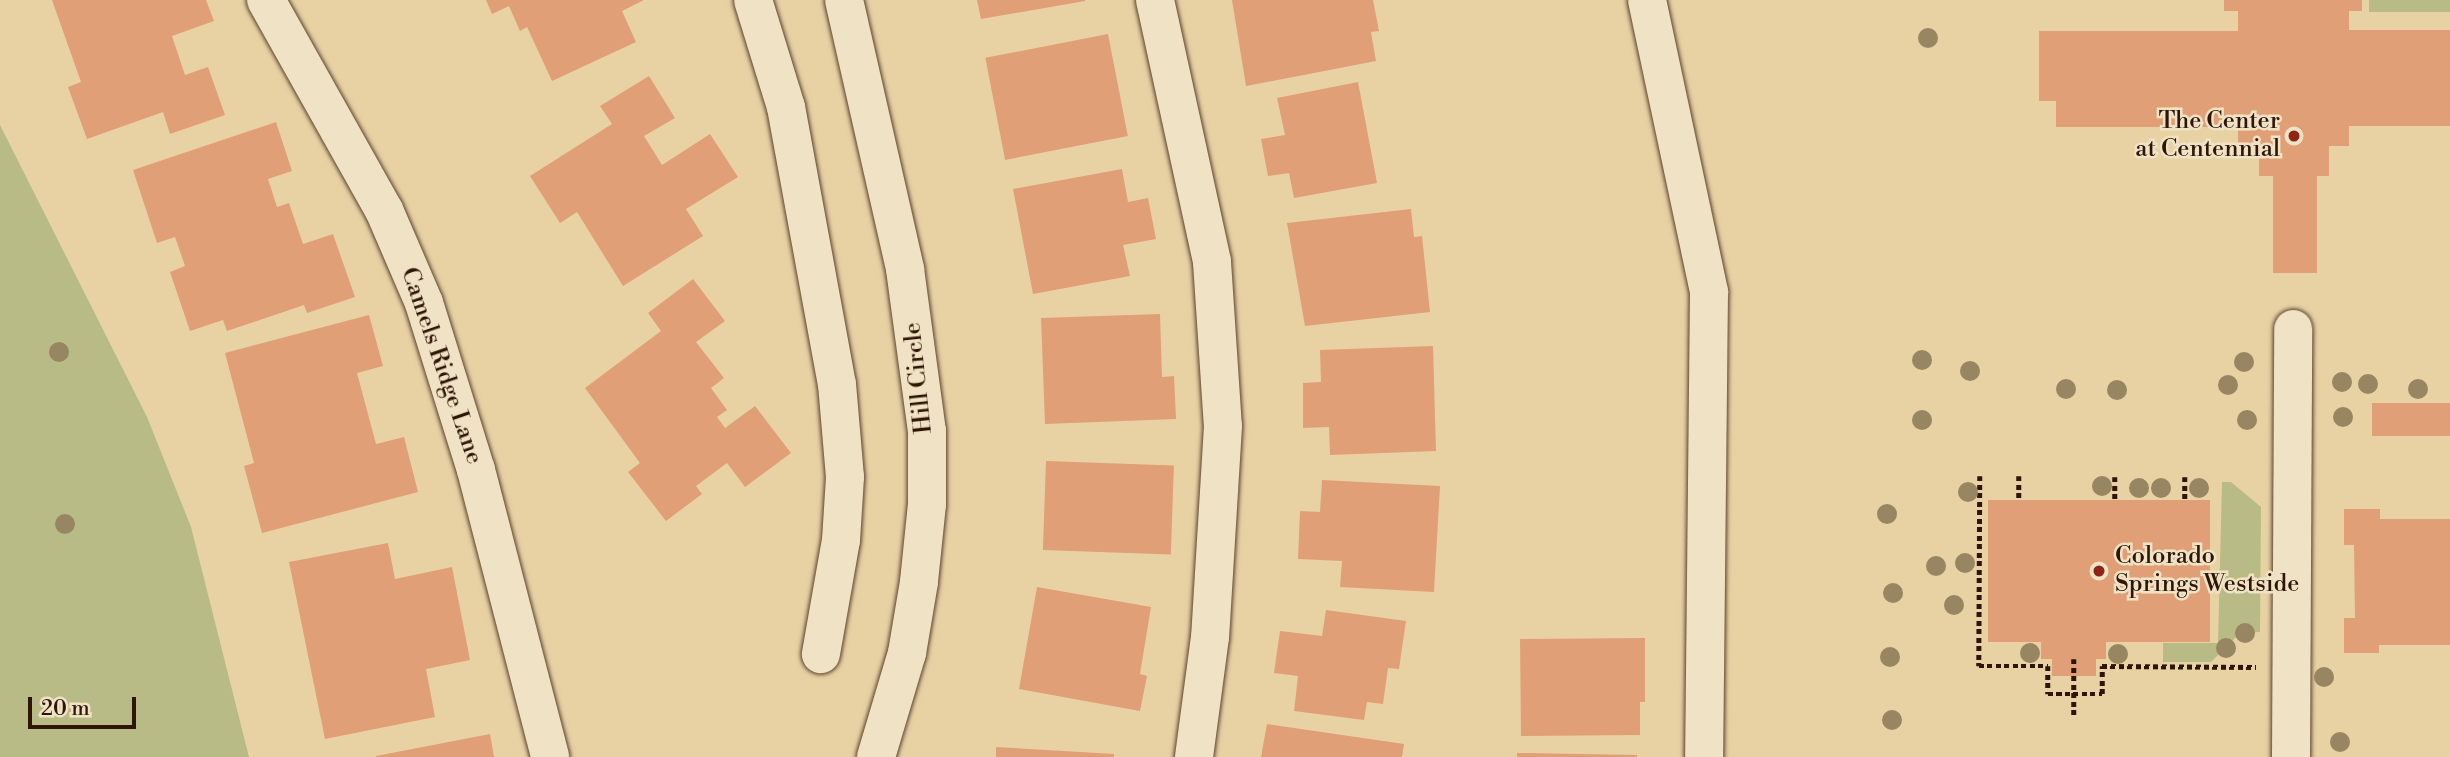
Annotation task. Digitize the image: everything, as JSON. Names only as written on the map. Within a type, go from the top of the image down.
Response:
[{"type":"street","name":"Camels Ridge Lane","points":[[266,0],[384,210],[424,303],[480,484],[550,757]]},
{"type":"street","points":[[753,0],[786,107],[837,384],[845,477],[841,540],[821,654]]},
{"type":"street","name":"Hill Circle","points":[[844,0],[905,269],[927,431],[927,505],[908,653],[876,757]]},
{"type":"street","points":[[1155,0],[1212,262],[1223,426],[1210,638],[1194,757]]},
{"type":"street","points":[[1647,0],[1709,292],[1704,757]]},
{"type":"street","points":[[2291,757],[2293,328]]},
{"type":"path","points":[[1980,476],[1979,666],[2048,666],[2048,694],[2102,694],[2102,666],[2264,667]]},
{"type":"path","points":[[2019,476],[2019,500]]},
{"type":"path","points":[[2115,477],[2115,500]]},
{"type":"path","points":[[2185,477],[2185,500]]},
{"type":"path","points":[[2074,659],[2074,718]]},
{"type":"green space","points":[[2369,0],[2450,0],[2450,12],[2369,12]]},
{"type":"green space","points":[[0,125],[147,417],[191,527],[249,757],[0,757]]},
{"type":"green space","points":[[2222,482],[2231,482],[2261,507],[2260,632],[2240,633],[2211,662],[2163,662],[2163,643],[2218,643]]},
{"type":"building","points":[[52,0],[206,0],[214,21],[172,36],[185,75],[208,67],[225,115],[170,134],[163,112],[87,139],[68,87],[81,82]]},
{"type":"building","points":[[486,0],[644,0],[622,11],[636,42],[552,81],[527,27],[520,31],[509,6],[492,14]]},
{"type":"building","points":[[977,0],[1085,0],[1085,1],[981,19]]},
{"type":"building","points":[[1232,0],[1373,0],[1379,31],[1371,32],[1376,61],[1246,86]]},
{"type":"building","name":"The Center at Centennial","points":[[2224,0],[2362,0],[2362,11],[2349,11],[2349,30],[2450,30],[2450,126],[2349,126],[2349,146],[2329,146],[2329,176],[2317,176],[2317,273],[2273,273],[2273,176],[2259,176],[2259,146],[2238,146],[2238,127],[2056,127],[2056,101],[2039,101],[2039,31],[2238,31],[2238,11],[2224,11]]},
{"type":"building","points":[[1108,34],[1128,136],[1005,160],[985,58]]},
{"type":"building","points":[[649,76],[675,118],[644,136],[662,165],[710,134],[738,177],[686,209],[703,236],[623,286],[577,212],[560,223],[530,176],[612,124],[600,106]]},
{"type":"building","points":[[1358,82],[1377,183],[1294,198],[1289,173],[1268,176],[1261,139],[1285,135],[1277,98]]},
{"type":"building","points":[[276,122],[292,171],[268,179],[277,207],[289,203],[303,244],[333,234],[355,297],[307,313],[304,305],[227,331],[223,320],[190,331],[170,272],[185,266],[175,237],[157,243],[133,170]]},
{"type":"building","points":[[1122,169],[1128,202],[1148,198],[1156,239],[1123,245],[1130,276],[1033,294],[1013,189]]},
{"type":"building","points":[[1411,209],[1414,237],[1422,236],[1430,312],[1305,326],[1287,223]]},
{"type":"building","points":[[693,279],[725,321],[696,342],[724,378],[711,388],[727,410],[717,417],[725,428],[755,406],[791,453],[745,487],[727,463],[696,486],[702,494],[666,521],[628,472],[640,463],[585,388],[661,331],[648,313]]},
{"type":"building","points":[[1160,314],[1162,377],[1174,376],[1176,419],[1045,424],[1041,318]]},
{"type":"building","points":[[369,315],[383,366],[357,373],[376,444],[404,437],[418,492],[262,533],[244,466],[254,463],[225,353]]},
{"type":"building","points":[[1433,346],[1436,451],[1330,455],[1329,427],[1303,428],[1303,383],[1321,382],[1320,350]]},
{"type":"building","points":[[2372,403],[2450,403],[2450,436],[2372,436]]},
{"type":"building","points":[[1046,461],[1174,465],[1171,554],[1043,550]]},
{"type":"building","points":[[1322,480],[1440,486],[1434,592],[1340,587],[1342,561],[1298,559],[1300,511],[1320,512]]},
{"type":"building","name":"Colorado Springs Westside","points":[[1988,500],[2210,500],[2210,642],[2106,642],[2106,659],[2096,659],[2096,676],[2052,676],[2052,659],[2041,659],[2041,642],[1988,642]]},
{"type":"building","points":[[2344,509],[2380,509],[2380,519],[2450,519],[2450,645],[2379,645],[2379,653],[2344,653],[2344,618],[2355,618],[2354,545],[2344,545]]},
{"type":"building","points":[[388,543],[395,579],[452,567],[470,660],[426,669],[435,717],[325,739],[289,562]]},
{"type":"building","points":[[1037,587],[1151,607],[1140,674],[1147,676],[1140,711],[1019,689]]},
{"type":"building","points":[[1326,610],[1406,621],[1399,669],[1388,668],[1383,704],[1367,702],[1364,720],[1294,711],[1298,676],[1274,673],[1280,631],[1322,636]]},
{"type":"building","points":[[1645,638],[1645,702],[1640,702],[1640,735],[1521,736],[1520,639]]},
{"type":"building","points":[[1267,724],[1404,744],[1402,757],[1261,757]]},
{"type":"building","points":[[490,734],[494,757],[376,757],[376,756]]},
{"type":"building","points":[[996,747],[1114,754],[1114,757],[996,757]]},
{"type":"building","points":[[1517,753],[1637,755],[1637,757],[1517,757]]},
{"type":"place","name":"The Center at Centennial","points":[[2294,136]]},
{"type":"place","name":"Colorado Springs Westside","points":[[2099,571]]}]
